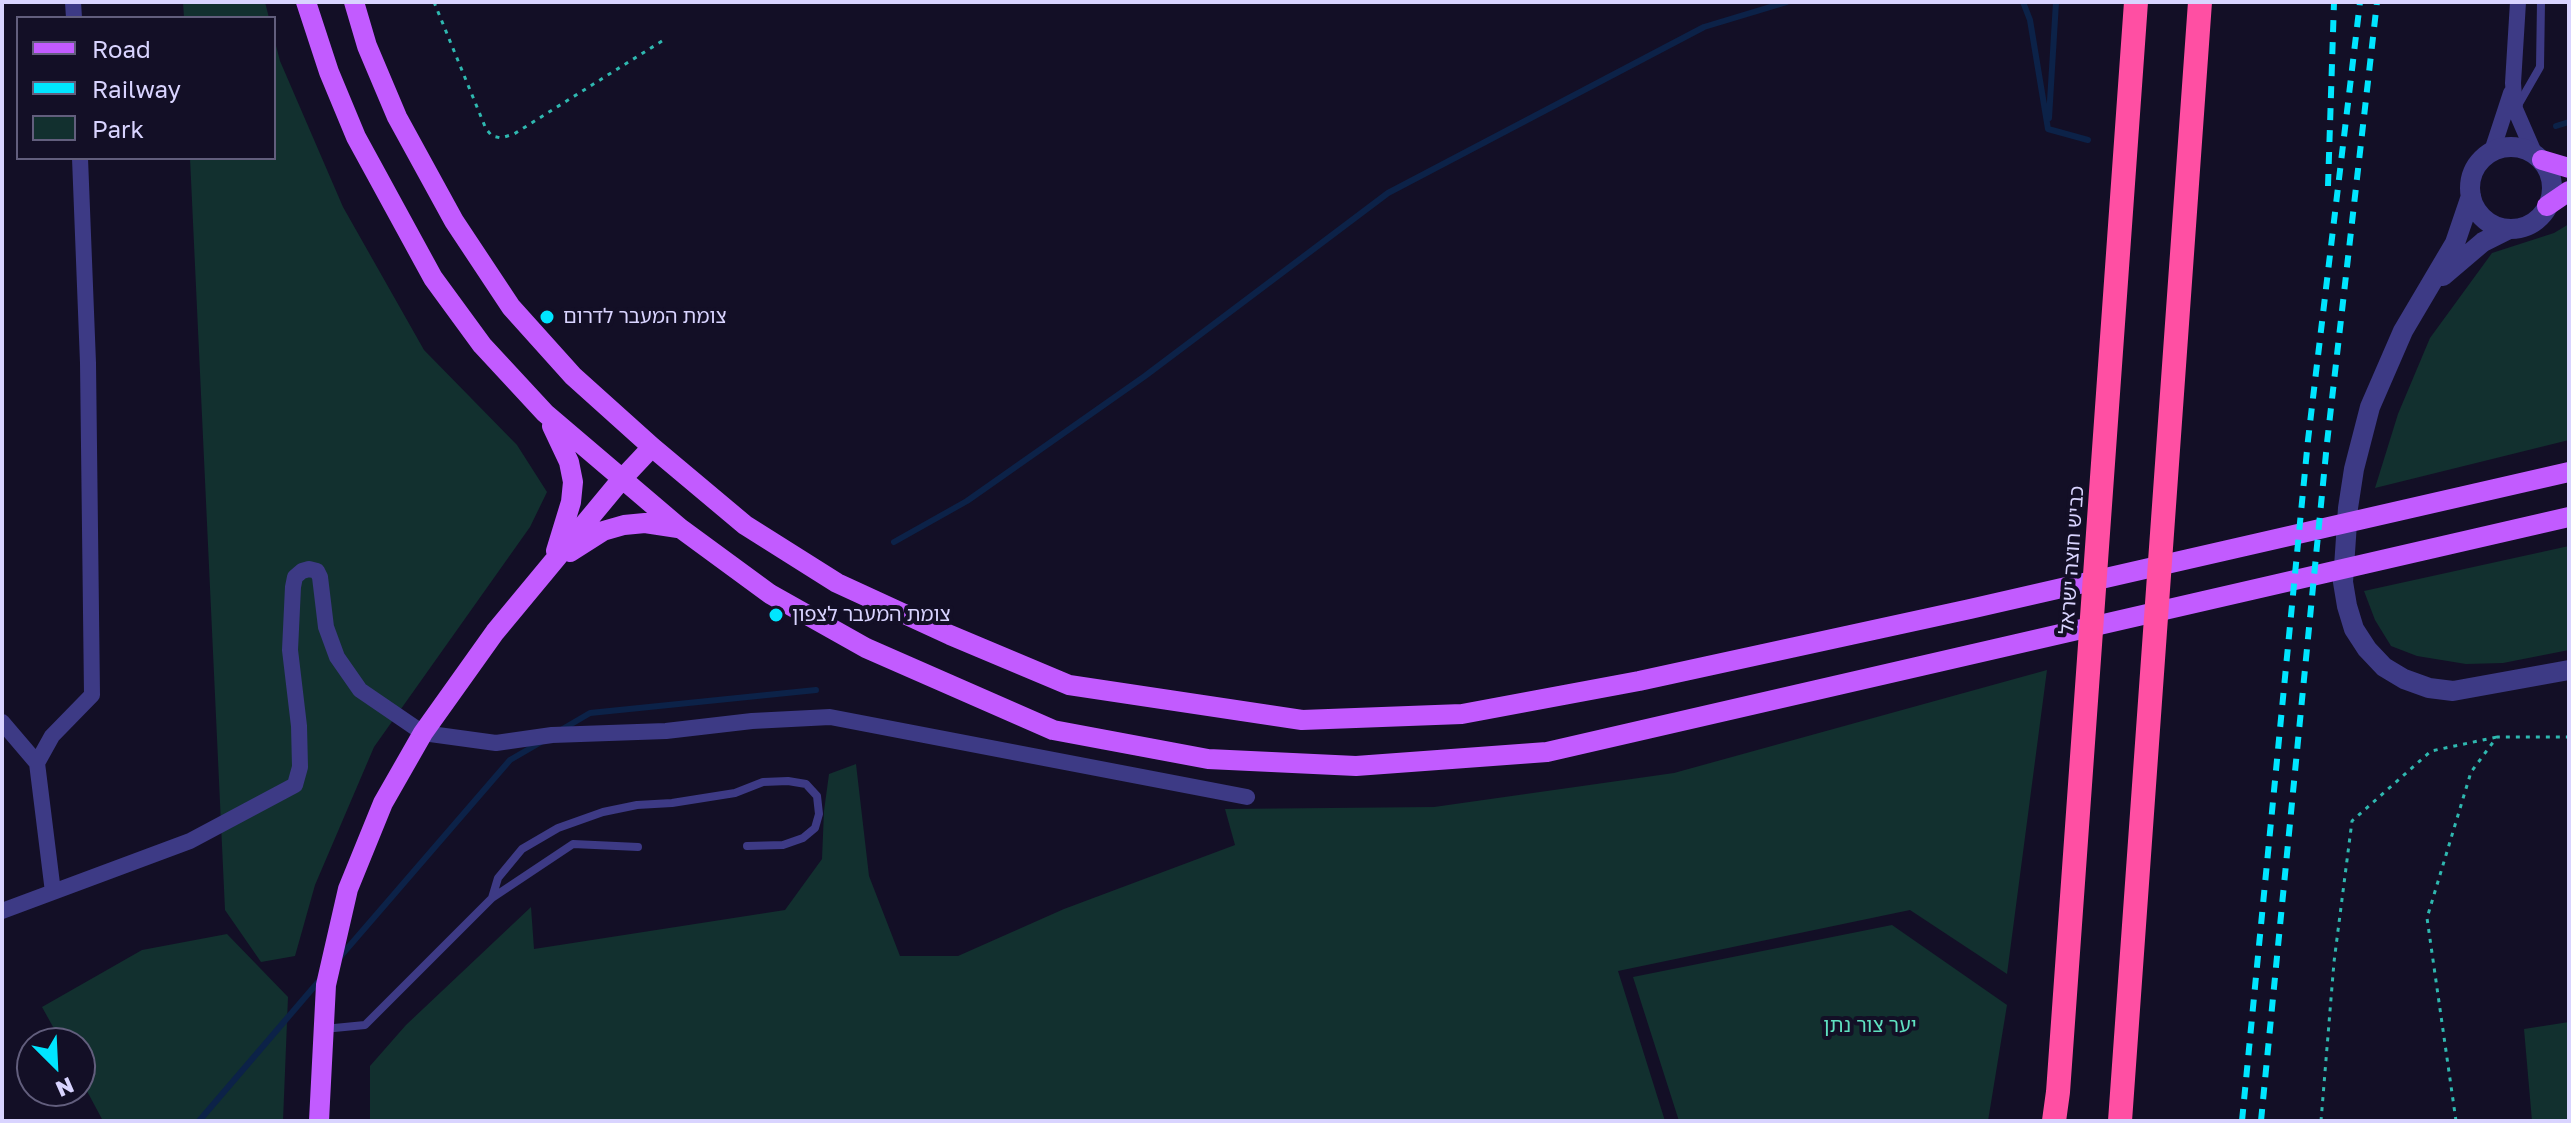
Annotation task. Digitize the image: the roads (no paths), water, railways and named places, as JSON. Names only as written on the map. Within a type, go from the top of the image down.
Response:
[{"type":"highway","name":"כביש חוצה ישראל","points":[[2054,1121],[2060,1076],[2136,2]]},
{"type":"highway","points":[[2120,1121],[2200,2]]},
{"type":"main road","points":[[306,2],[329,72],[356,137],[433,278],[482,345],[545,413],[680,528],[770,594],[866,648],[1053,730],[1208,759],[1356,766],[1547,752],[2569,517]]},
{"type":"main road","points":[[354,2],[367,46],[397,117],[454,221],[511,307],[573,376],[745,525],[837,583],[1069,685],[1302,720],[1462,714],[1639,681],[1970,609],[2569,472]]},
{"type":"main road","points":[[2539,158],[2569,168]]},
{"type":"main road","points":[[2547,206],[2569,191]]},
{"type":"main road","points":[[545,413],[569,462],[573,482],[571,502],[553,562]]},
{"type":"main road","points":[[319,1121],[326,985],[348,889],[383,803],[423,733],[495,632],[652,447]]},
{"type":"main road","points":[[553,562],[603,531],[624,525],[645,523],[680,528]]},
{"type":"street","points":[[2425,293],[2483,242],[2509,229],[2534,222],[2551,200],[2550,172],[2539,158],[2515,109],[2513,83],[2518,2]]},
{"type":"street","points":[[2492,151],[2513,83]]},
{"type":"street","points":[[2509,229],[2484,219],[2476,209],[2470,183],[2474,170],[2481,159],[2504,147],[2518,147],[2539,158]]},
{"type":"street","points":[[37,763],[52,736],[92,695],[88,363],[80,160]]},
{"type":"street","points":[[2471,196],[2455,243],[2403,331],[2370,407],[2354,469],[2348,508],[2343,582],[2347,606],[2354,629],[2384,667],[2404,679],[2429,688],[2464,690],[2569,670]]},
{"type":"street","points":[[2,911],[190,841],[295,785],[300,767],[299,726],[290,650],[293,587],[295,577],[309,569],[317,571],[320,577],[326,627],[337,657],[360,690],[423,733],[496,743],[552,735],[666,731],[752,721],[830,717],[1247,797]]},
{"type":"street","points":[[2,722],[37,763],[53,892]]},
{"type":"lane","points":[[2515,109],[2540,67],[2541,2]]},
{"type":"lane","points":[[492,898],[498,878],[522,849],[558,828],[603,812],[735,793],[763,782],[806,784],[817,796],[819,814],[815,828],[803,838],[783,845],[747,846]]},
{"type":"lane","points":[[323,1029],[365,1025],[492,898],[573,844],[638,847]]},
{"type":"waterway","points":[[894,542],[967,501],[1145,376],[1388,193],[1704,27],[1787,2]]},
{"type":"waterway","points":[[2023,2],[2030,20],[2048,129],[2088,140]]},
{"type":"waterway","points":[[2049,118],[2056,2]]},
{"type":"waterway","points":[[2556,126],[2569,122]]},
{"type":"waterway","points":[[561,730],[590,713],[816,690]]},
{"type":"waterway","points":[[339,958],[510,760],[541,742]]},
{"type":"waterway","points":[[199,1121],[319,981]]},
{"type":"railway","points":[[2328,186],[2334,2]]},
{"type":"railway","points":[[2242,1121],[2308,440],[2360,2]]},
{"type":"railway","points":[[2261,1121],[2327,443],[2377,2]]},
{"type":"place","name":"צומת המעבר לדרום","points":[[547,317]]},
{"type":"place","name":"צומת המעבר לצפון","points":[[776,615]]},
{"type":"park label","name":"יער צור נתן","points":[[1870,1026]]}]
